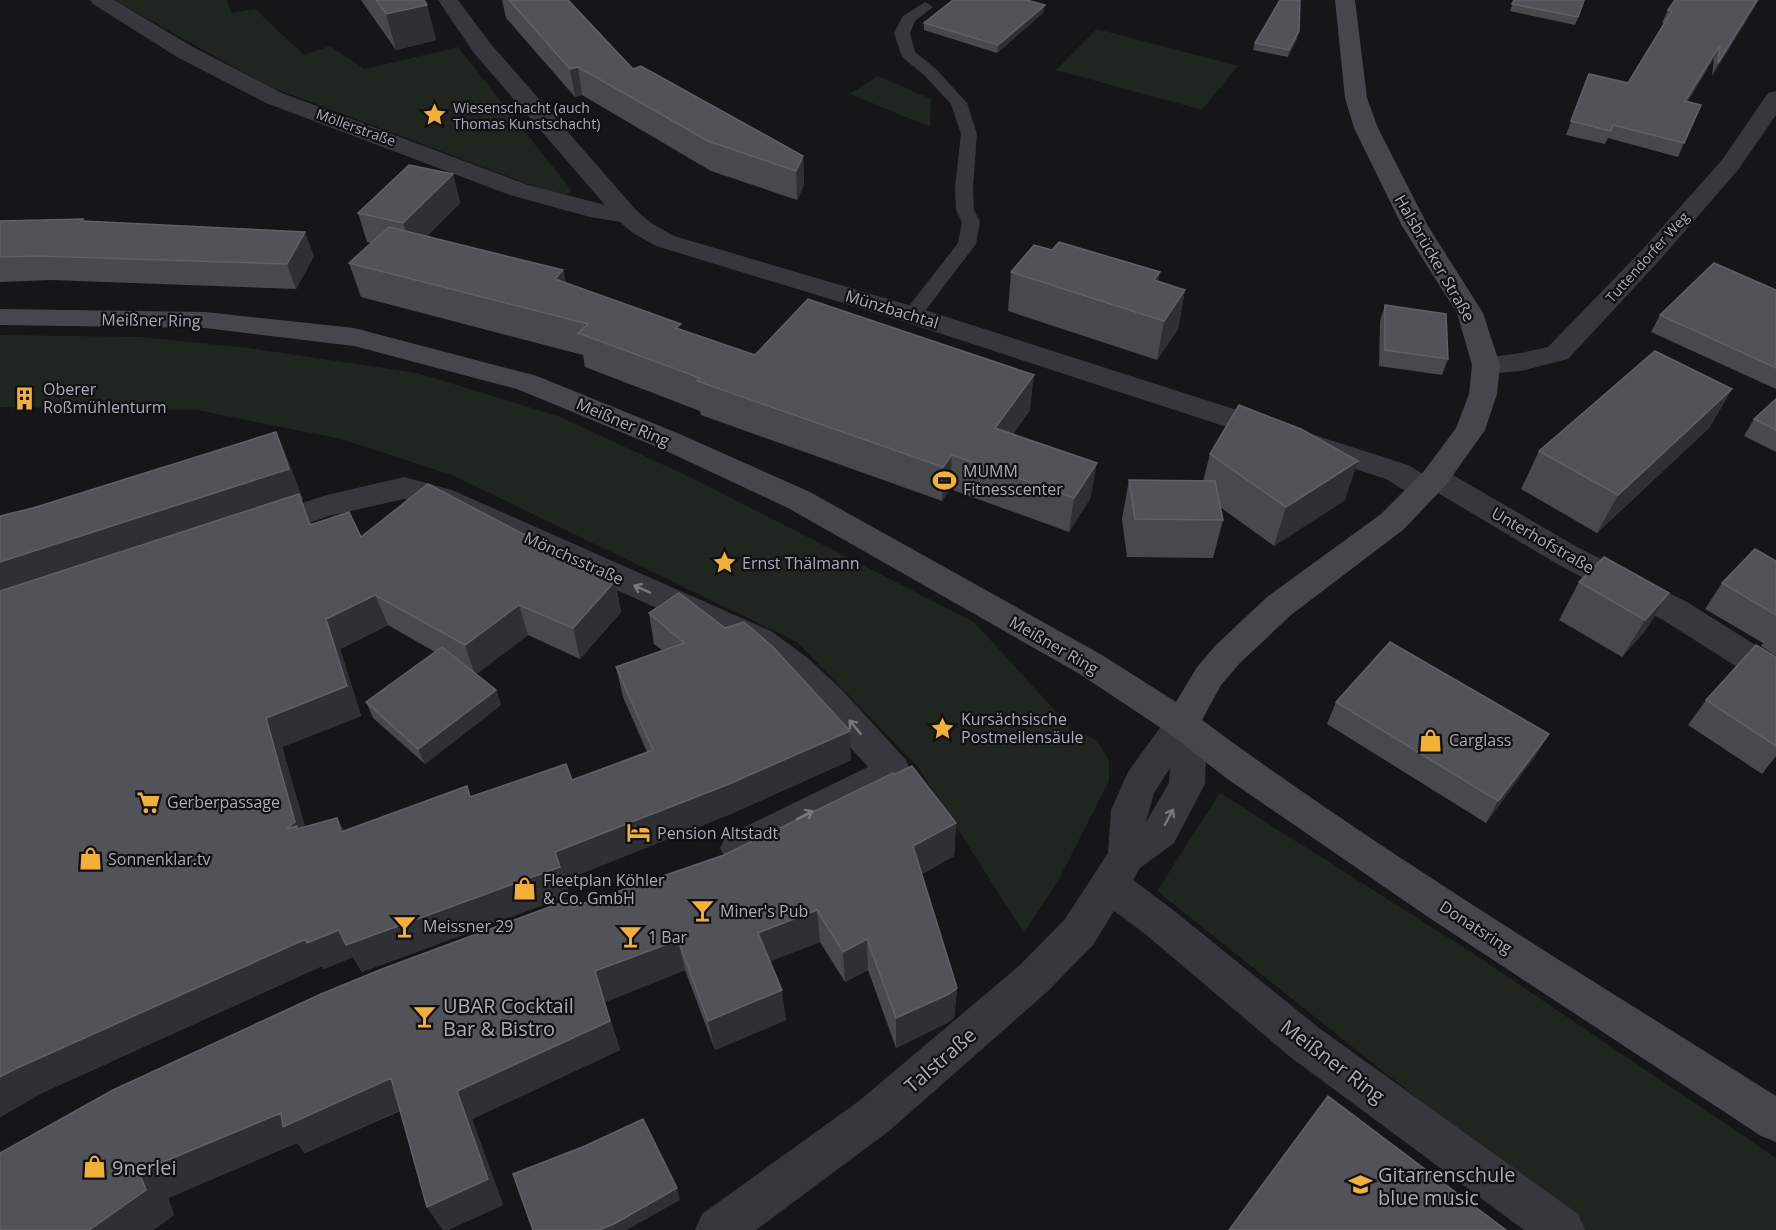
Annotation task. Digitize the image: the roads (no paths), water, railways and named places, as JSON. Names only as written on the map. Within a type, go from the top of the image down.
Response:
[{"type":"main road","name":"Halsbrücker Straße","points":[[1182,724],[1209,676],[1242,640],[1279,606],[1392,522],[1430,483],[1470,430],[1483,394],[1486,365],[1470,313],[1415,226],[1366,128],[1356,98],[1345,0]]},
{"type":"main road","name":"Meißner Ring","points":[[0,317],[205,320],[354,337],[527,382],[672,442],[799,500],[1090,664],[1182,724]]},
{"type":"main road","name":"Donatsring","points":[[1182,724],[1239,767],[1404,879],[1776,1121]]},
{"type":"street","name":"Möllerstraße","points":[[99,0],[194,57],[274,98],[519,190],[590,210],[628,216]]},
{"type":"street","name":"Münzbachtal","points":[[448,0],[482,48],[628,216],[642,228],[665,241],[912,315],[1430,483]]},
{"type":"street","name":"Tuttendorfer Weg","points":[[1486,365],[1521,362],[1558,353],[1650,256],[1730,165],[1776,98]]},
{"type":"street","name":"Unterhofstraße","points":[[1430,483],[1675,611],[1776,675]]},
{"type":"street","name":"Mönchsstraße","points":[[236,537],[323,507],[404,488],[441,498],[759,640],[788,659],[833,701],[893,771],[704,865]]},
{"type":"street","name":"Talstraße","points":[[718,1230],[874,1116],[1034,978],[1078,932],[1119,871],[1161,832],[1186,784],[1188,756],[1182,724]]},
{"type":"street","name":"Meißner Ring","points":[[1119,871],[1158,921],[1304,1042],[1562,1230]]},
{"type":"lane","points":[[912,315],[967,244],[971,222],[965,210],[964,199],[969,134],[959,103],[930,72],[908,54],[902,33],[908,19],[925,7]]},
{"type":"place","name":"Wiesenschacht (auch Thomas Kunstschacht)","points":[[435,115]]},
{"type":"place","name":"Oberer Roßmühlenturm","points":[[25,398]]},
{"type":"place","name":"MUMM Fitnesscenter","points":[[945,480]]},
{"type":"place","name":"Ernst Thälmann","points":[[724,563]]},
{"type":"place","name":"Kursächsische Postmeilensäule","points":[[943,728]]},
{"type":"place","name":"Carglass","points":[[1431,740]]},
{"type":"place","name":"Gerberpassage","points":[[149,802]]},
{"type":"place","name":"Pension Altstadt","points":[[639,833]]},
{"type":"place","name":"Sonnenklar.tv","points":[[90,859]]},
{"type":"place","name":"Fleetplan Köhler & Co. GmbH","points":[[525,889]]},
{"type":"place","name":"Miner's Pub","points":[[702,911]]},
{"type":"place","name":"Meissner 29","points":[[405,926]]},
{"type":"place","name":"1 Bar","points":[[630,937]]},
{"type":"place","name":"UBAR Cocktail Bar & Bistro","points":[[425,1016]]},
{"type":"place","name":"9nerlei","points":[[94,1167]]},
{"type":"place","name":"Gitarrenschule blue music","points":[[1360,1185]]}]
